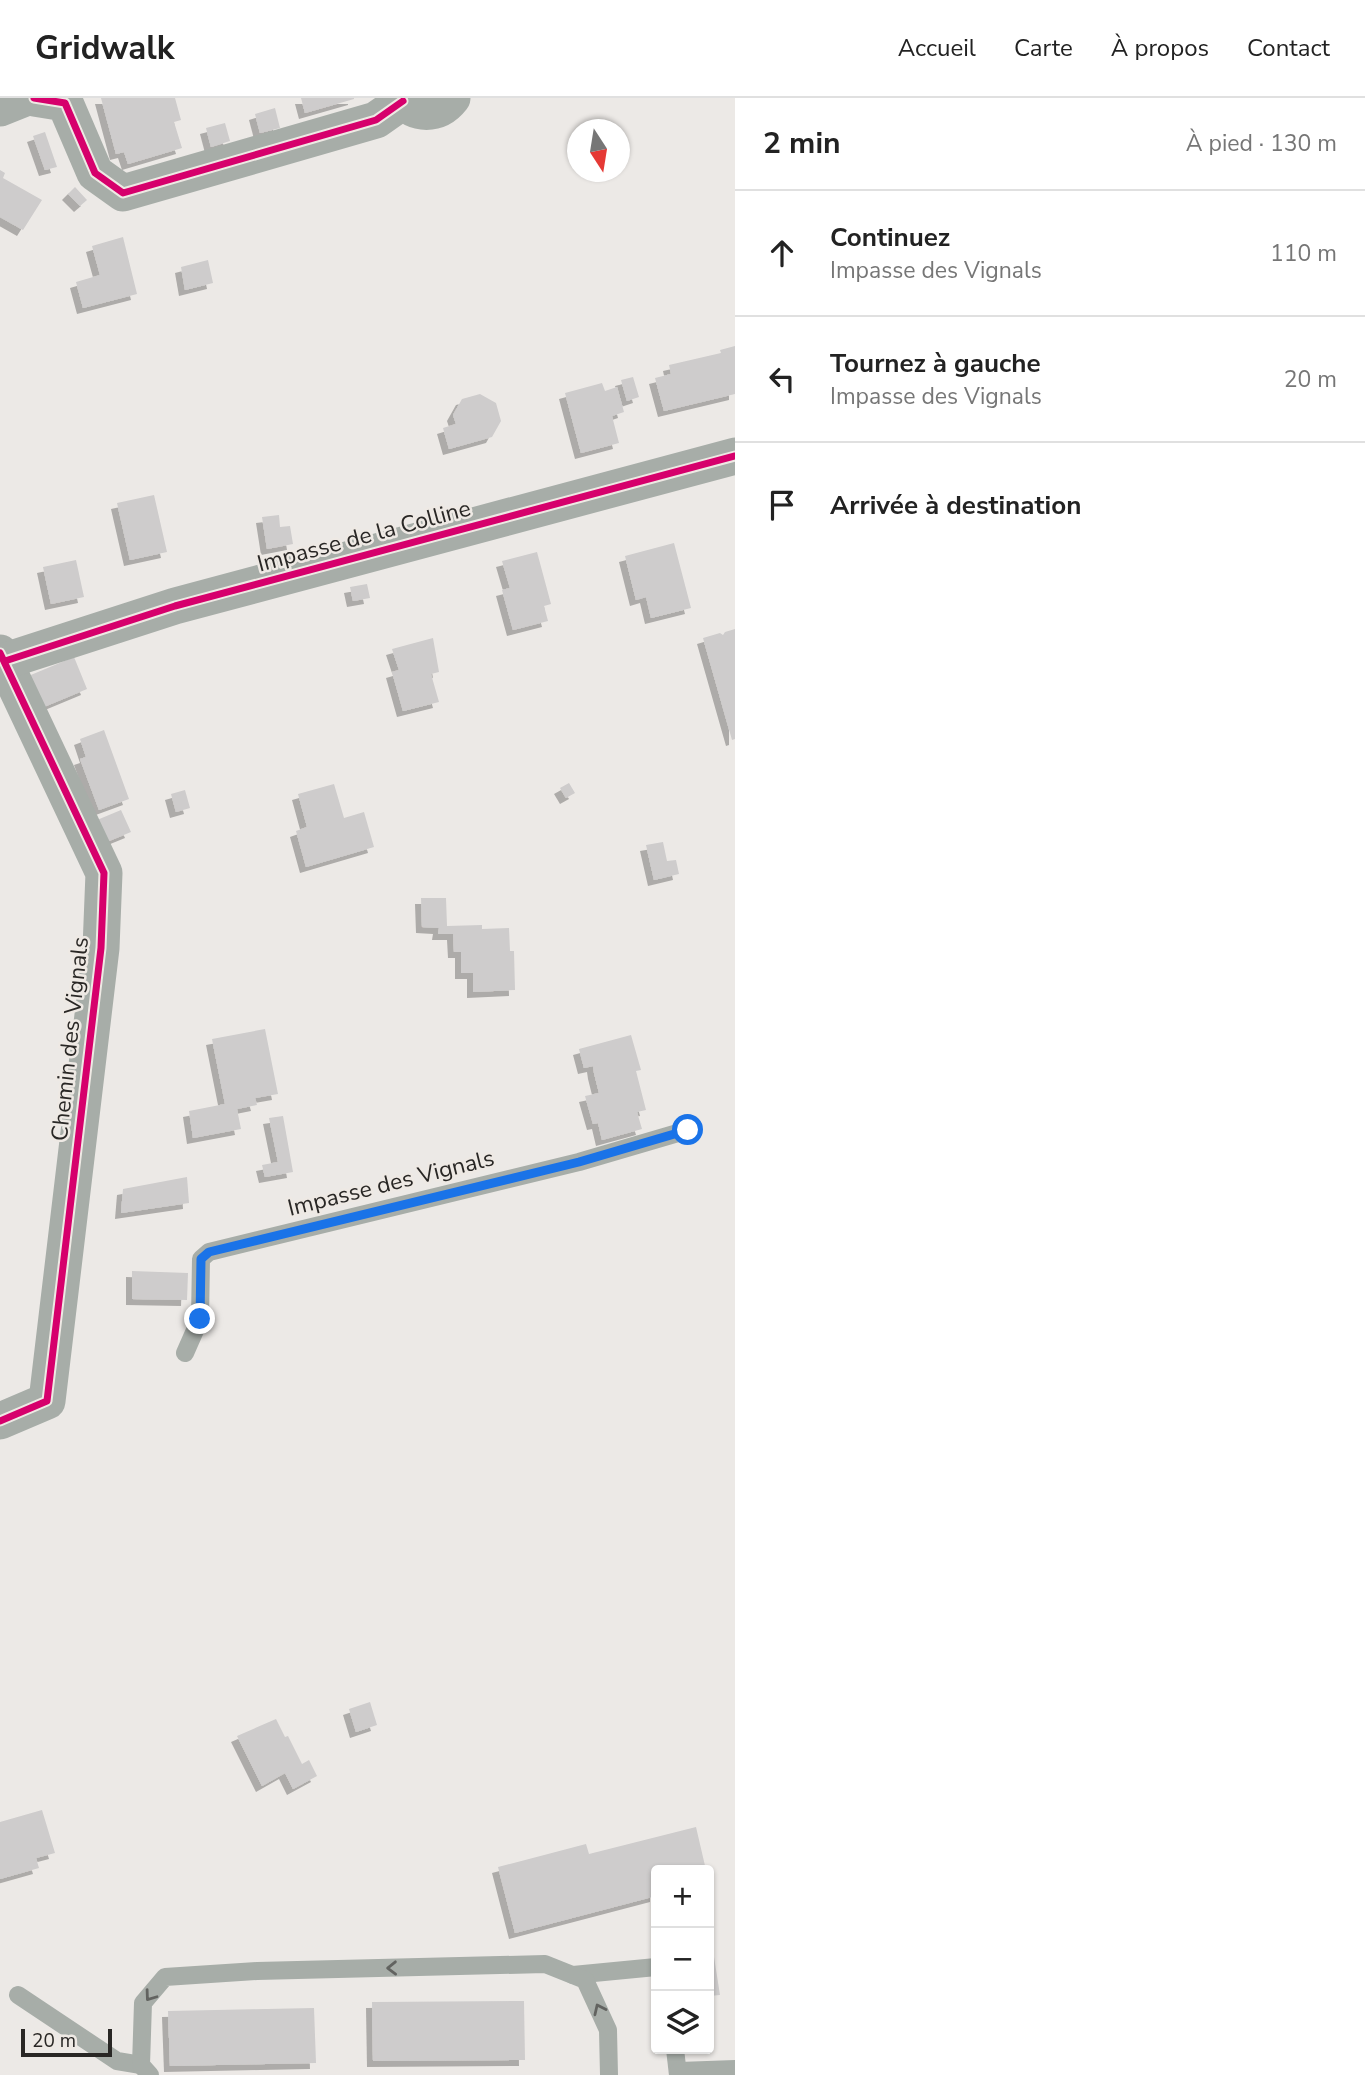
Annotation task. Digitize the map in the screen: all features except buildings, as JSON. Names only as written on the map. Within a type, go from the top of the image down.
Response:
[{"type":"street","points":[[0,108],[25,98]]},
{"type":"street","points":[[34,98],[65,103],[95,173],[123,193],[376,120],[402,100],[421,112],[432,112],[442,108],[452,98]]},
{"type":"street","name":"Impasse de la Colline","points":[[3,657],[175,606],[735,456]]},
{"type":"street","name":"Chemin des Vignals","points":[[0,1421],[47,1401],[101,948],[104,873],[3,657]]},
{"type":"lane","name":"Impasse des Vignals","points":[[185,1353],[200,1319],[201,1259],[209,1252],[579,1162],[688,1130]]},
{"type":"lane","points":[[18,1995],[117,2061],[145,2070],[143,2003],[165,1976],[545,1964],[585,1980],[608,2030],[609,2075]]},
{"type":"lane","points":[[572,1975],[651,1967]]},
{"type":"lane","points":[[676,2054],[678,2073],[735,2069]]},
{"type":"cycle path","points":[[34,98],[65,103],[95,173],[123,193],[376,120],[403,101]]},
{"type":"cycle path","points":[[5,661],[175,606],[735,456]]},
{"type":"cycle path","points":[[0,653],[104,873],[101,948],[47,1401],[0,1421]]},
{"type":"route","points":[[200,1319],[201,1259],[209,1252],[579,1162],[688,1130]]}]
